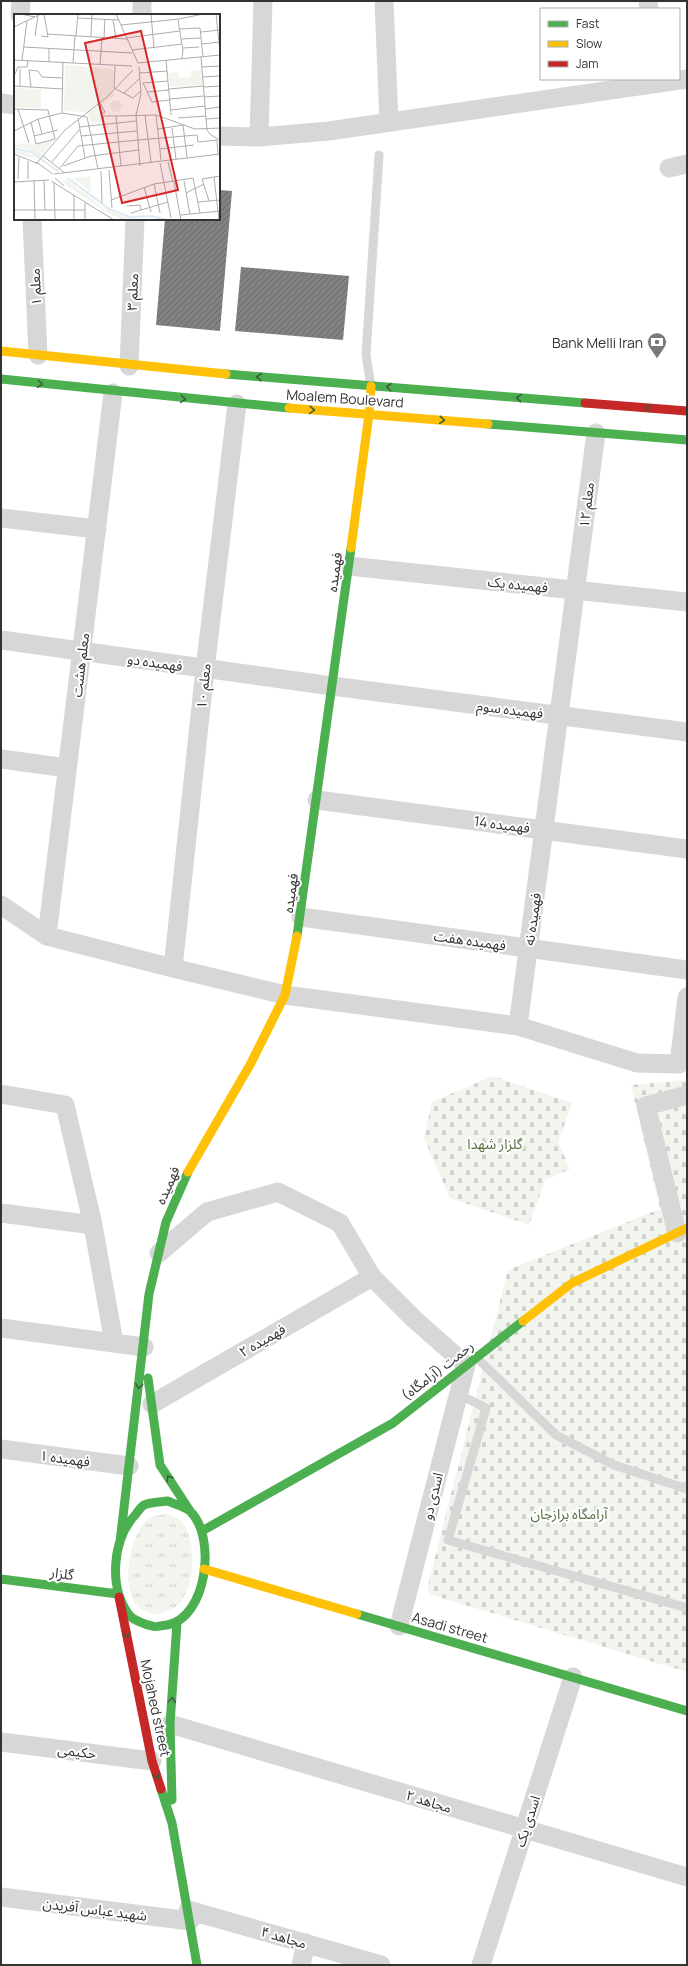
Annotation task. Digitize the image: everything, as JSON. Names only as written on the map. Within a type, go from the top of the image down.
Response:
[{"type":"street","points":[[20,14],[21,1]]},
{"type":"street","points":[[142,1],[142,14]]},
{"type":"street","points":[[259,137],[263,1]]},
{"type":"street","points":[[384,1],[389,122]]},
{"type":"street","points":[[220,136],[259,137],[328,131],[656,81],[672,80]]},
{"type":"street","points":[[1,103],[14,105]]},
{"type":"street","name":"معلم ۱","points":[[32,220],[38,355]]},
{"type":"street","name":"معلم ۳","points":[[129,366],[135,220]]},
{"type":"street","name":"Moalem Boulevard","points":[[1,351],[129,366],[687,411]]},
{"type":"street","name":"Moalem Boulevard","points":[[1,380],[113,393],[237,404],[687,440]]},
{"type":"street","name":"فهمیده","points":[[144,1347],[149,1294],[166,1222],[193,1162],[251,1063],[285,994],[301,916],[349,566],[369,414],[371,386]]},
{"type":"street","name":"معلم هشت","points":[[47,936],[113,393]]},
{"type":"street","name":"معلم ۱۰","points":[[173,968],[205,668],[237,404]]},
{"type":"street","name":"معلم ۱۲","points":[[576,584],[596,432]]},
{"type":"street","points":[[1,518],[97,530]]},
{"type":"street","name":"فهمیده یک","points":[[349,566],[576,584],[687,602]]},
{"type":"street","name":"فهمیده نه","points":[[518,1026],[576,584]]},
{"type":"street","name":"فهمیده دو","points":[[1,640],[332,686]]},
{"type":"street","name":"فهمیده سوم","points":[[332,686],[687,732]]},
{"type":"street","points":[[1,759],[68,768]]},
{"type":"street","name":"فهمیده 14","points":[[317,800],[687,849]]},
{"type":"street","points":[[1,905],[47,936],[173,968],[285,994],[518,1026],[637,1063],[679,1064],[687,997]]},
{"type":"street","name":"فهمیده هفت","points":[[301,916],[687,970]]},
{"type":"street","points":[[1,1094],[65,1105],[93,1225],[114,1343]]},
{"type":"street","points":[[682,1231],[646,1106],[687,1095]]},
{"type":"street","points":[[159,1253],[207,1212],[278,1192],[340,1223],[372,1277],[414,1319],[471,1361]]},
{"type":"street","points":[[1,1213],[93,1225]]},
{"type":"street","name":"رحمت (آرامگاه)","points":[[202,1531],[393,1423],[572,1283],[682,1231]]},
{"type":"street","name":"فهمیده ۲","points":[[152,1404],[372,1277]]},
{"type":"street","points":[[1,1328],[144,1347]]},
{"type":"street","points":[[144,1347],[160,1465],[202,1531],[205,1552],[201,1587],[194,1606],[178,1623],[153,1627],[131,1617],[119,1596],[116,1577],[144,1347]]},
{"type":"street","name":"اسدی دو","points":[[399,1626],[458,1394],[471,1361]]},
{"type":"street","name":"فهمیده ۱","points":[[1,1449],[129,1466]]},
{"type":"street","points":[[120,1542],[127,1522],[144,1505],[168,1501],[190,1511]]},
{"type":"street","name":"Asadi street","points":[[204,1569],[687,1711]]},
{"type":"street","name":"گلزار","points":[[1,1578],[119,1596]]},
{"type":"street","name":"Mojahed street","points":[[119,1596],[152,1761],[172,1823],[198,1965]]},
{"type":"street","name":"Mojahed street","points":[[172,1823],[170,1724],[178,1623]]},
{"type":"street","name":"اسدی یک","points":[[481,1965],[573,1677]]},
{"type":"street","name":"مجاهد ۲","points":[[170,1724],[687,1877]]},
{"type":"street","name":"حکیمی","points":[[1,1742],[152,1761]]},
{"type":"street","name":"شهید عباس آفریدن","points":[[1,1896],[189,1915]]},
{"type":"street","name":"مجاهد ۴","points":[[189,1915],[306,1943],[381,1965]]},
{"type":"street","points":[[301,1965],[306,1943]]},
{"type":"lane","points":[[371,386],[366,355],[379,155]]},
{"type":"lane","points":[[471,1361],[556,1435],[614,1465],[687,1489]]},
{"type":"lane","points":[[458,1394],[486,1408],[448,1540],[687,1608]]},
{"type":"green space","name":"گلزار شهدا","points":[[493,1076],[572,1103],[558,1142],[570,1169],[545,1180],[529,1225],[450,1198],[424,1138],[432,1102]]},
{"type":"green space","name":"آرامگاه برازجان","points":[[687,1080],[687,1672],[432,1595],[427,1589],[508,1270],[660,1209],[631,1085]]},
{"type":"green space","points":[[166,1514],[181,1521],[187,1531],[191,1544],[192,1572],[183,1598],[175,1607],[162,1613],[155,1614],[139,1608],[133,1599],[129,1588],[129,1562],[136,1536],[142,1526],[151,1517]]},
{"type":"building","points":[[220,190],[232,191],[220,331],[156,325],[165,220],[220,220]]},
{"type":"building","points":[[241,267],[349,276],[343,340],[235,331]]},
{"type":"traffic: fast","points":[[226,374],[585,403]]},
{"type":"traffic: fast","points":[[1,379],[289,408]]},
{"type":"traffic: fast","points":[[488,424],[687,440]]},
{"type":"traffic: fast","points":[[297,936],[351,548]]},
{"type":"traffic: fast","points":[[120,1542],[149,1294],[166,1222],[188,1172]]},
{"type":"traffic: fast","points":[[202,1531],[393,1423],[523,1321]]},
{"type":"traffic: fast","points":[[148,1378],[160,1465],[190,1511]]},
{"type":"traffic: fast","points":[[168,1501],[190,1511],[198,1523],[203,1539],[205,1557],[204,1575],[199,1593],[191,1608],[181,1619],[167,1625],[154,1627],[132,1618],[123,1605],[118,1592],[116,1564],[122,1537],[128,1524],[140,1509],[146,1504],[168,1501]]},
{"type":"traffic: fast","points":[[1,1579],[118,1594]]},
{"type":"traffic: fast","points":[[357,1614],[687,1711]]},
{"type":"traffic: fast","points":[[172,1800],[170,1724],[177,1623]]},
{"type":"traffic: fast","points":[[161,1789],[172,1823],[197,1965]]},
{"type":"traffic: slow","points":[[1,351],[226,374]]},
{"type":"traffic: slow","points":[[351,548],[369,414],[371,386]]},
{"type":"traffic: slow","points":[[289,408],[488,424]]},
{"type":"traffic: slow","points":[[188,1172],[251,1063],[285,995],[297,936]]},
{"type":"traffic: slow","points":[[523,1321],[572,1283],[687,1228]]},
{"type":"traffic: slow","points":[[204,1569],[357,1614]]},
{"type":"traffic: jam","points":[[585,403],[687,411]]},
{"type":"traffic: jam","points":[[119,1597],[152,1761],[161,1789]]},
{"type":"place","name":"Bank Melli Iran","points":[[657,359]]}]
